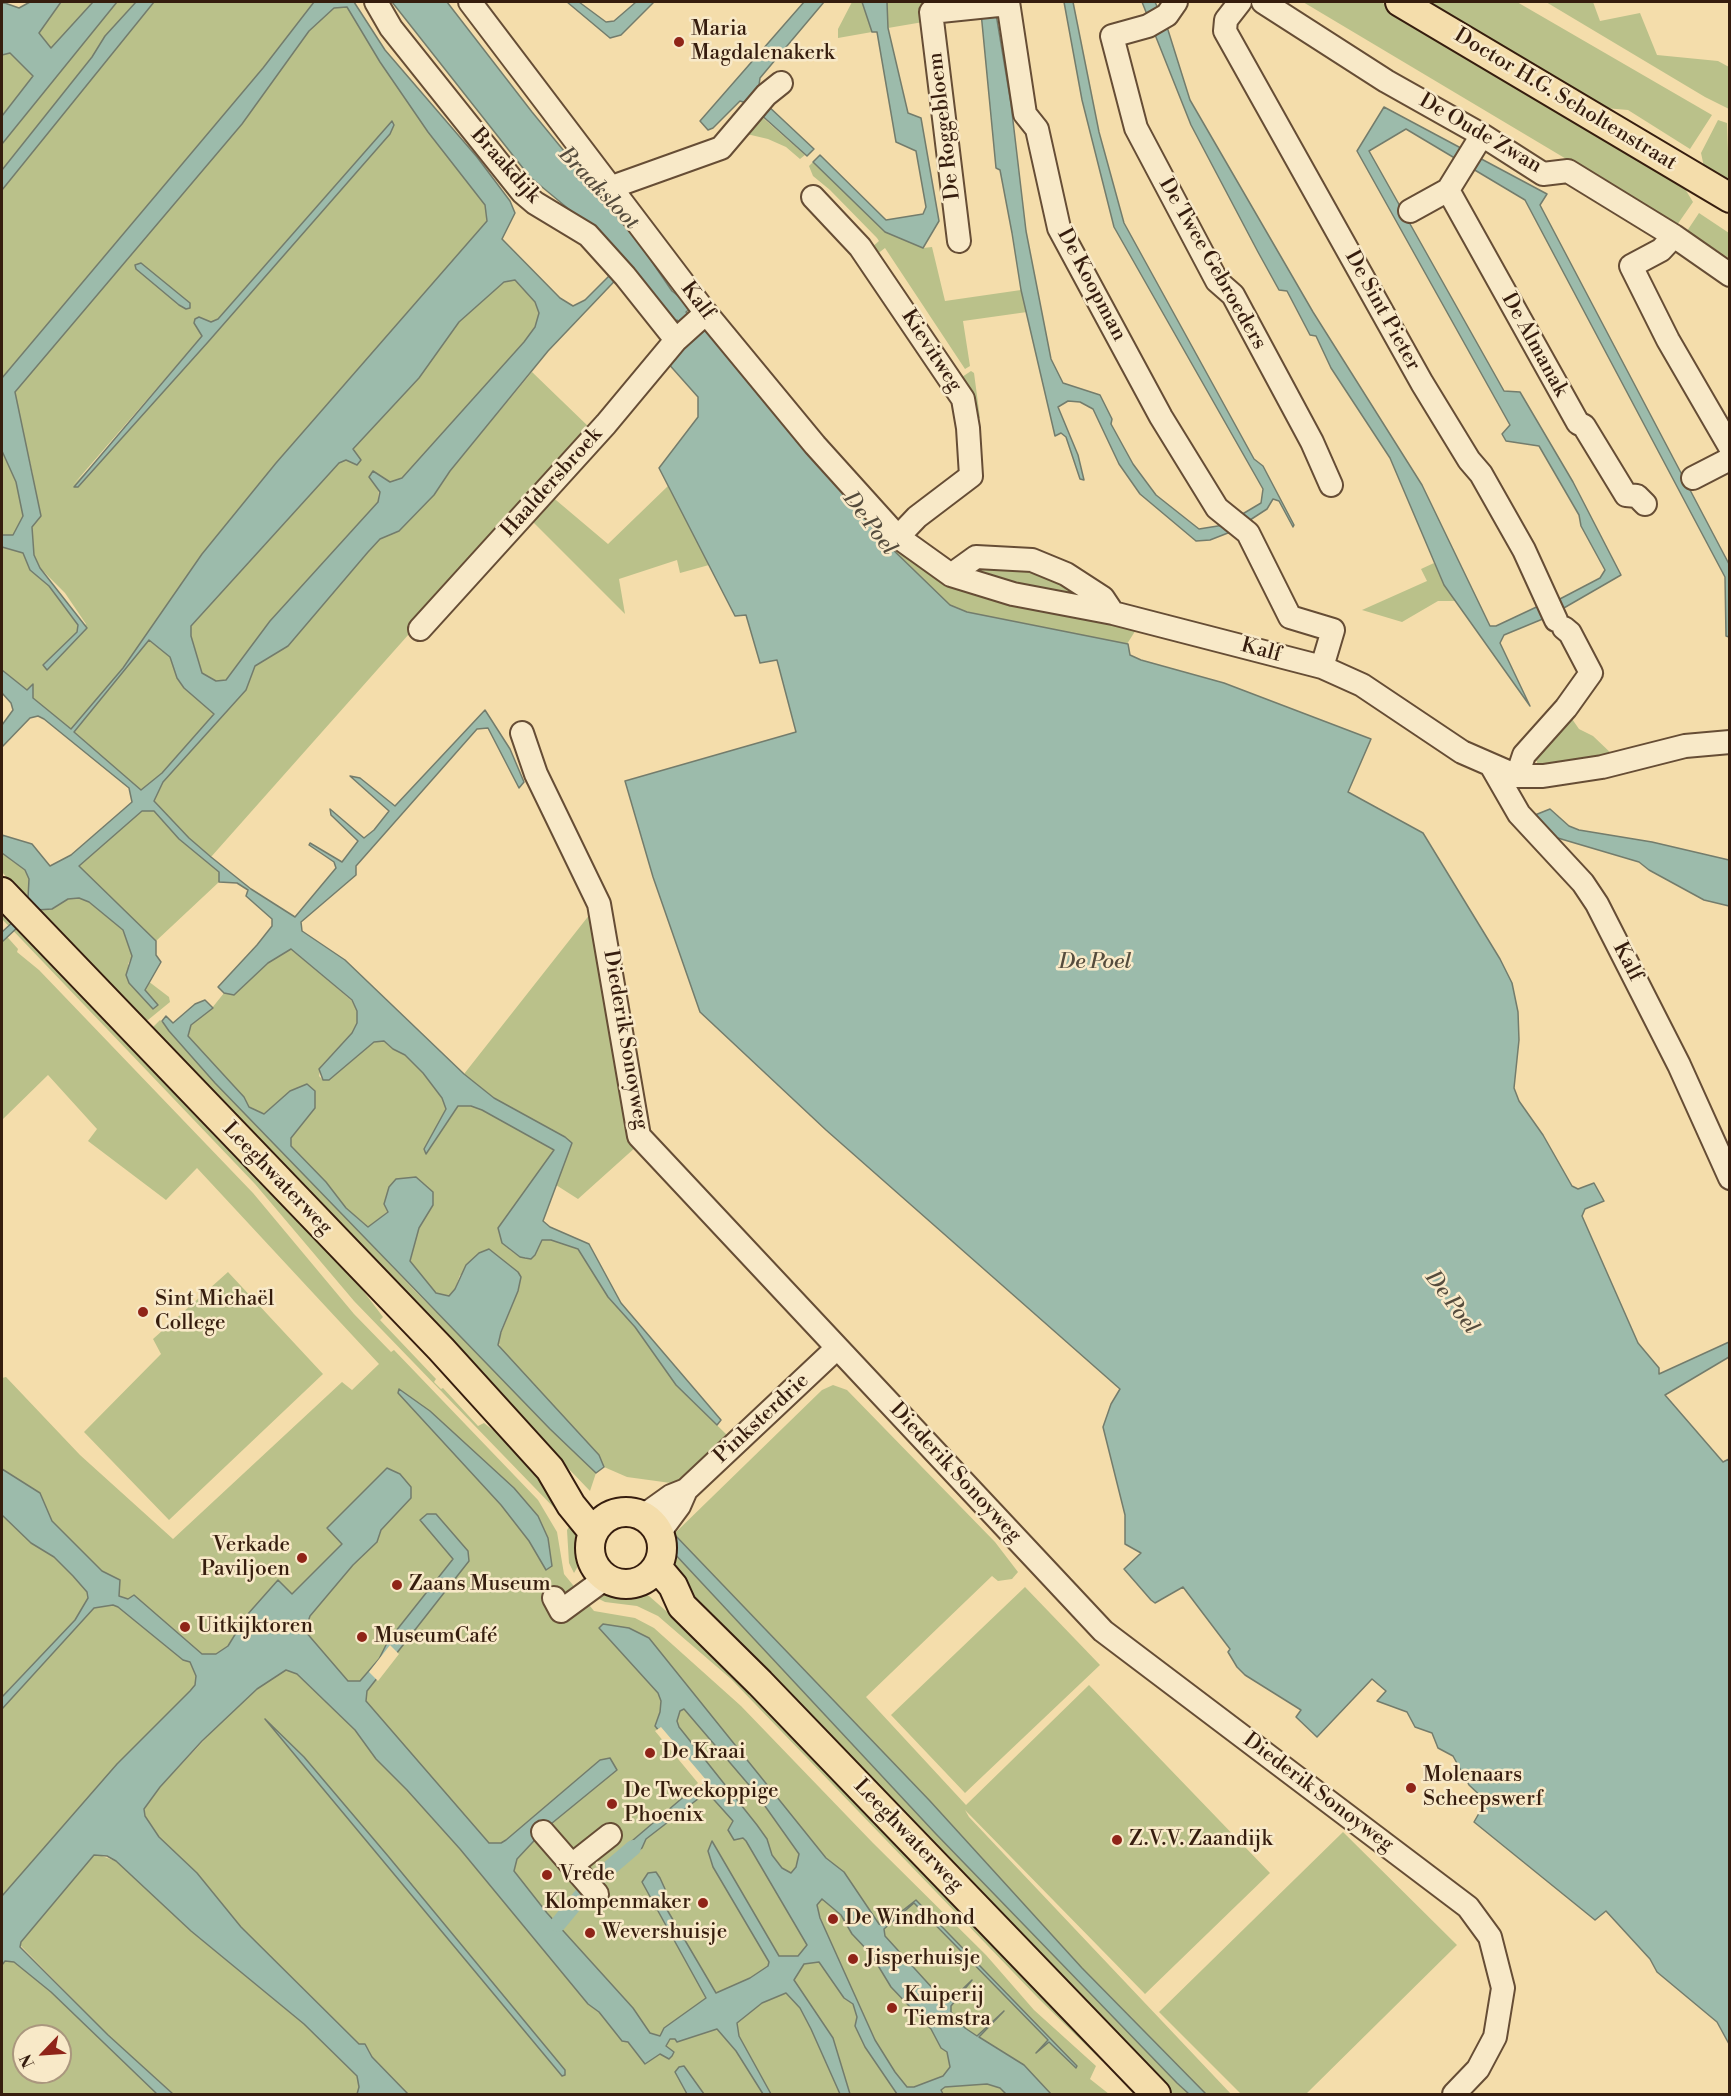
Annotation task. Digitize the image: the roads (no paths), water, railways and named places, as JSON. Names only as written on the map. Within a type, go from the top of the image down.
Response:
[{"type":"main road","name":"Doctor H.G. Scholtenstraat","points":[[1400,2],[1730,198]]},
{"type":"main road","name":"Leeghwaterweg","points":[[16,908],[441,1348],[550,1470],[602,1524]]},
{"type":"main road","points":[[632,1512],[651,1524],[663,1550],[649,1574],[629,1584],[606,1578],[592,1562],[590,1542],[602,1524],[632,1512]]},
{"type":"main road","name":"Leeghwaterweg","points":[[649,1574],[662,1599],[682,1606],[760,1683],[1156,2094]]},
{"type":"street","name":"Braakdijk","points":[[376,2],[391,28],[522,192],[535,203],[588,235],[679,338]]},
{"type":"street","name":"Kalf","points":[[470,2],[612,187],[704,316],[815,446],[898,537],[951,575],[1013,594],[1113,613],[1322,667],[1362,685],[1462,752],[1516,776],[1544,776],[1602,767],[1685,746],[1730,742]]},
{"type":"street","name":"De Sint Pieter","points":[[1240,2],[1227,20],[1225,31],[1422,383],[1469,460],[1481,474],[1524,550],[1560,624],[1570,633],[1591,673],[1566,708],[1524,755],[1516,776]]},
{"type":"street","name":"De Oude Zwan","points":[[1263,2],[1478,142],[1543,174],[1568,171],[1674,236],[1730,275]]},
{"type":"street","name":"De Roggebloem","points":[[959,241],[931,7],[998,4]]},
{"type":"street","name":"De Koopman","points":[[998,4],[1025,114],[1037,129],[1059,228],[1161,417],[1231,521],[1248,533],[1290,617],[1333,630],[1322,667]]},
{"type":"street","name":"De Twee Gebroeders","points":[[1164,14],[1112,36],[1136,128],[1217,281],[1233,295],[1312,442],[1331,485]]},
{"type":"street","points":[[612,187],[721,148],[766,97]]},
{"type":"street","points":[[1410,211],[1448,190],[1478,142]]},
{"type":"street","name":"De Almanak","points":[[1448,190],[1578,423],[1584,426],[1626,495],[1637,496],[1645,504]]},
{"type":"street","name":"Kievitweg","points":[[813,197],[860,247],[963,399],[968,428],[971,476],[916,517],[898,537]]},
{"type":"street","points":[[1674,236],[1661,250],[1631,266],[1668,340],[1730,447]]},
{"type":"street","name":"Haaldersbroek","points":[[420,629],[606,424],[679,338],[704,316]]},
{"type":"street","points":[[1693,478],[1730,459]]},
{"type":"street","points":[[951,575],[976,557],[1032,560],[1066,574],[1102,598],[1113,613]]},
{"type":"street","name":"Diederik Sonoyweg","points":[[522,733],[536,774],[600,904],[639,1136],[1103,1630],[1468,1907],[1490,1937],[1503,1988],[1495,2037],[1478,2068],[1454,2094]]},
{"type":"street","name":"Kalf","points":[[1492,767],[1519,814],[1583,883],[1597,904],[1679,1065],[1730,1178]]},
{"type":"street","name":"Pinksterdrie","points":[[651,1524],[679,1506],[686,1490],[837,1348]]},
{"type":"street","points":[[558,1605],[606,1578]]},
{"type":"street","points":[[543,1832],[584,1879],[610,1835]]},
{"type":"water","points":[[2,2],[19,8],[30,2],[61,2],[39,33],[51,48],[93,2],[117,2],[2,144],[2,116],[33,76],[10,53],[2,55]]},
{"type":"water","points":[[136,2],[154,2],[2,190],[2,170],[92,57],[105,36]]},
{"type":"water","name":"De Poel","points":[[314,2],[354,2],[385,50],[477,157],[510,201],[515,213],[502,239],[560,298],[573,306],[585,300],[615,270],[594,230],[530,177],[392,2],[447,2],[532,112],[637,240],[672,291],[692,307],[686,312],[691,317],[694,315],[887,540],[886,543],[950,605],[967,612],[1128,644],[1130,655],[1141,660],[1224,683],[1371,739],[1348,792],[1423,833],[1500,959],[1512,983],[1518,1012],[1519,1040],[1514,1088],[1519,1101],[1543,1135],[1572,1186],[1578,1189],[1594,1183],[1604,1201],[1585,1209],[1582,1216],[1638,1343],[1659,1368],[1659,1374],[1729,1342],[1729,1357],[1665,1395],[1723,1462],[1729,1459],[1729,2044],[1717,2022],[1657,1972],[1650,1959],[1606,1911],[1595,1920],[1474,1822],[1486,1801],[1469,1785],[1453,1756],[1438,1748],[1432,1733],[1415,1727],[1407,1712],[1377,1701],[1386,1691],[1372,1679],[1317,1737],[1296,1717],[1301,1710],[1245,1675],[1237,1667],[1228,1652],[1230,1649],[1183,1587],[1155,1603],[1151,1600],[1124,1569],[1141,1553],[1125,1544],[1125,1515],[1103,1427],[1111,1404],[1120,1389],[826,1130],[700,1012],[653,877],[625,781],[796,732],[777,660],[760,663],[746,615],[735,616],[659,468],[698,417],[698,397],[666,361],[682,325],[677,320],[672,325],[661,303],[628,267],[548,351],[450,471],[434,495],[399,531],[380,539],[288,646],[255,666],[246,690],[163,782],[154,801],[189,838],[211,857],[251,889],[295,917],[336,868],[334,862],[309,845],[310,843],[342,862],[358,841],[331,815],[330,809],[364,838],[374,830],[389,811],[350,776],[360,778],[395,806],[485,710],[510,749],[524,782],[519,788],[488,728],[477,729],[356,866],[356,875],[301,922],[302,931],[345,960],[464,1074],[494,1098],[572,1143],[543,1221],[550,1227],[589,1244],[621,1303],[721,1420],[717,1425],[676,1385],[635,1327],[608,1297],[578,1249],[551,1240],[542,1240],[531,1259],[520,1257],[502,1243],[498,1228],[554,1150],[482,1110],[471,1106],[458,1106],[426,1154],[424,1149],[446,1109],[442,1098],[423,1073],[405,1055],[384,1041],[374,1042],[329,1080],[323,1080],[319,1069],[352,1033],[357,1023],[357,1011],[352,1000],[291,949],[268,963],[234,995],[224,993],[218,987],[257,945],[272,926],[272,919],[246,896],[248,890],[237,883],[219,882],[219,872],[179,839],[154,811],[142,811],[79,866],[156,941],[156,955],[161,962],[145,990],[158,1005],[153,1009],[129,983],[126,975],[132,956],[123,930],[89,902],[79,898],[68,899],[52,909],[36,910],[2,942],[2,932],[31,905],[28,898],[29,879],[25,870],[2,853],[2,835],[32,844],[50,866],[71,855],[132,802],[129,788],[38,716],[30,718],[2,747],[2,725],[13,710],[11,703],[2,693],[2,670],[27,690],[33,684],[33,698],[71,729],[123,668],[202,554],[276,463],[487,221],[485,205],[428,132],[380,62],[347,7],[334,8],[309,31],[242,124],[15,392],[41,516],[32,527],[34,555],[40,568],[87,628],[47,670],[43,665],[77,632],[78,625],[49,586],[30,570],[23,553],[2,547],[2,535],[13,535],[23,516],[16,482],[2,451],[2,378],[263,68]],"holes":[[[515,280],[535,302],[539,313],[535,327],[524,342],[402,478],[390,482],[373,471],[369,477],[380,492],[378,502],[270,621],[226,680],[216,681],[202,673],[191,636],[191,626],[339,463],[346,460],[357,465],[361,460],[353,449],[419,378],[459,322],[504,282]],[[149,640],[170,657],[177,678],[184,688],[214,714],[162,773],[141,790],[74,732]]]},
{"type":"water","points":[[567,2],[579,2],[606,22],[614,21],[636,2],[654,2],[621,35],[610,38]]},
{"type":"water","points":[[804,2],[824,2],[760,78],[758,92],[766,104],[814,149],[807,156],[749,104],[740,101],[713,128],[708,130],[700,121]]},
{"type":"water","points":[[862,2],[887,2],[888,28],[908,113],[921,118],[939,221],[923,248],[885,232],[813,162],[820,155],[886,220],[923,214],[926,207],[916,151],[896,142],[877,32],[872,32]]},
{"type":"water","points":[[980,2],[994,2],[1011,104],[1026,231],[1051,359],[1063,383],[1100,395],[1112,419],[1111,424],[1133,464],[1156,495],[1199,529],[1224,525],[1261,503],[1263,489],[1114,227],[1082,100],[1064,2],[1073,2],[1099,132],[1124,223],[1254,459],[1263,466],[1293,527],[1279,501],[1273,499],[1267,509],[1233,531],[1210,540],[1196,541],[1140,494],[1119,464],[1093,409],[1080,402],[1068,401],[1058,407],[1078,455],[1084,480],[1080,479],[1066,437],[1061,433],[1055,436],[1021,290],[1000,170],[996,168]]},
{"type":"water","points":[[1142,2],[1155,2],[1168,30],[1190,100],[1313,312],[1422,485],[1490,626],[1496,626],[1545,603],[1556,601],[1600,578],[1605,570],[1581,526],[1579,515],[1539,446],[1506,441],[1502,434],[1510,425],[1357,151],[1384,107],[1547,194],[1540,205],[1729,564],[1729,637],[1726,636],[1725,577],[1525,200],[1406,129],[1369,151],[1504,391],[1520,392],[1573,482],[1621,575],[1550,616],[1504,635],[1500,643],[1530,706],[1444,585],[1390,458],[1331,368],[1316,336],[1310,335],[1287,291],[1279,290],[1258,252],[1191,125]]},
{"type":"water","points":[[392,121],[394,125],[390,134],[208,342],[78,487],[74,487],[202,336],[194,323],[195,319],[199,317],[211,322],[218,319]]},
{"type":"water","points":[[141,263],[190,303],[190,308],[186,309],[179,305],[136,269],[135,265]]},
{"type":"water","points":[[1550,809],[1569,826],[1579,830],[1652,842],[1729,860],[1729,906],[1704,900],[1649,870],[1639,862],[1551,836],[1535,815]]},
{"type":"water","points":[[205,1000],[213,1008],[191,1025],[188,1036],[244,1097],[249,1107],[264,1114],[290,1091],[307,1084],[315,1091],[315,1108],[291,1138],[291,1146],[326,1182],[346,1208],[368,1227],[388,1212],[384,1204],[389,1187],[396,1179],[416,1177],[433,1192],[433,1205],[419,1228],[410,1261],[436,1293],[449,1296],[455,1289],[466,1265],[479,1253],[489,1249],[518,1272],[521,1277],[518,1291],[498,1345],[599,1455],[604,1467],[596,1473],[550,1429],[215,1083],[162,1021],[166,1016],[173,1023],[195,1004]]},
{"type":"water","points":[[399,1389],[430,1411],[514,1488],[538,1516],[548,1538],[552,1566],[546,1570],[529,1541],[501,1505],[398,1393]]},
{"type":"water","points":[[387,1468],[400,1474],[411,1487],[411,1498],[381,1530],[377,1542],[353,1565],[310,1616],[305,1631],[348,1681],[360,1681],[379,1659],[388,1641],[453,1559],[420,1520],[427,1514],[436,1514],[468,1551],[469,1561],[367,1691],[366,1701],[489,1843],[501,1843],[506,1840],[600,1760],[610,1758],[617,1770],[546,1828],[517,1859],[514,1871],[547,1913],[633,2008],[650,2033],[660,2036],[664,2028],[706,1998],[642,1882],[648,1873],[656,1872],[660,1878],[665,1889],[663,1899],[666,1908],[716,1993],[750,1978],[768,1966],[769,1962],[713,1867],[708,1851],[712,1841],[779,1956],[798,1956],[807,1945],[746,1841],[743,1838],[734,1840],[728,1830],[733,1821],[707,1792],[646,1839],[642,1848],[618,1866],[612,1858],[701,1782],[655,1726],[661,1701],[658,1693],[599,1628],[603,1624],[629,1628],[649,1638],[826,1858],[844,1872],[879,1924],[883,1926],[916,1900],[1077,2066],[1076,2068],[1049,2042],[1036,2053],[1048,2040],[914,1903],[884,1929],[885,1936],[945,2002],[950,2001],[972,1980],[951,2006],[951,2012],[965,2028],[977,2036],[1004,2011],[979,2037],[1024,2065],[1051,2094],[1006,2094],[1000,2088],[987,2084],[945,2087],[941,2090],[943,2094],[897,2094],[865,2047],[855,2026],[857,2017],[853,2004],[844,1998],[819,1962],[804,1964],[794,1980],[833,2038],[850,2094],[840,2094],[800,2008],[786,1993],[762,2003],[737,2023],[739,2036],[771,2094],[763,2094],[736,2051],[717,2029],[677,2042],[675,2039],[670,2039],[666,2046],[674,2052],[669,2059],[660,2054],[645,2064],[628,2042],[622,2041],[599,2012],[588,2004],[460,1849],[376,1759],[355,1730],[297,1674],[286,1670],[257,1689],[202,1741],[160,1787],[144,1809],[145,1816],[159,1837],[197,1873],[241,1927],[359,2044],[365,2044],[372,2057],[408,2094],[357,2094],[359,2087],[357,2076],[304,2024],[191,1931],[116,1861],[107,1856],[94,1855],[21,1942],[20,1947],[108,2035],[173,2094],[157,2094],[51,1992],[14,1962],[5,1961],[2,1965],[2,1896],[117,1764],[190,1691],[195,1685],[196,1676],[190,1662],[183,1660],[118,1607],[113,1605],[94,1608],[2,1709],[2,1697],[75,1620],[88,1598],[87,1592],[54,1557],[31,1543],[2,1515],[2,1469],[40,1493],[52,1521],[102,1571],[120,1580],[119,1596],[128,1599],[134,1595],[202,1654],[216,1654],[228,1646],[247,1615],[278,1580],[292,1594],[342,1544],[327,1528]],"holes":[[[684,1709],[755,1792],[799,1854],[796,1867],[791,1873],[782,1868],[772,1855],[767,1839],[757,1825],[679,1727],[677,1721],[680,1711]],[[822,1899],[841,1915],[852,1934],[871,1954],[891,1987],[931,2029],[941,2048],[947,2052],[950,2067],[943,2076],[914,2087],[907,2087],[895,2072],[875,2040],[820,1918],[817,1905]]]},
{"type":"water","points":[[674,1534],[930,1801],[1082,1968],[1206,2094],[1189,2094],[1177,2083],[936,1834],[673,1552]]},
{"type":"water","points":[[265,1719],[304,1757],[388,1856],[565,2070],[565,2075],[562,2076]]},
{"type":"water","points":[[684,2066],[704,2094],[687,2094],[675,2072],[679,2067]]},
{"type":"waterway","points":[[558,1924],[591,1884],[633,1848]]},
{"type":"place","name":"Maria Magdalenakerk","points":[[679,42]]},
{"type":"place","name":"Sint Michaël College","points":[[143,1312]]},
{"type":"place","name":"Verkade Paviljoen","points":[[302,1558]]},
{"type":"place","name":"Zaans Museum","points":[[397,1585]]},
{"type":"place","name":"Uitkijktoren","points":[[185,1627]]},
{"type":"place","name":"MuseumCafé","points":[[362,1637]]},
{"type":"place","name":"De Kraai","points":[[650,1753]]},
{"type":"place","name":"Molenaars Scheepswerf","points":[[1411,1788]]},
{"type":"place","name":"De Tweekoppige Phoenix","points":[[612,1804]]},
{"type":"place","name":"Z.V.V. Zaandijk","points":[[1117,1840]]},
{"type":"place","name":"Vrede","points":[[547,1875]]},
{"type":"place","name":"Klompenmaker","points":[[703,1903]]},
{"type":"place","name":"De Windhond","points":[[833,1919]]},
{"type":"place","name":"Wevershuisje","points":[[590,1933]]},
{"type":"place","name":"Jisperhuisje","points":[[853,1959]]},
{"type":"place","name":"Kuiperij Tiemstra","points":[[892,2008]]},
{"type":"water label","name":"Braaksloot","points":[[598,189]]}]
